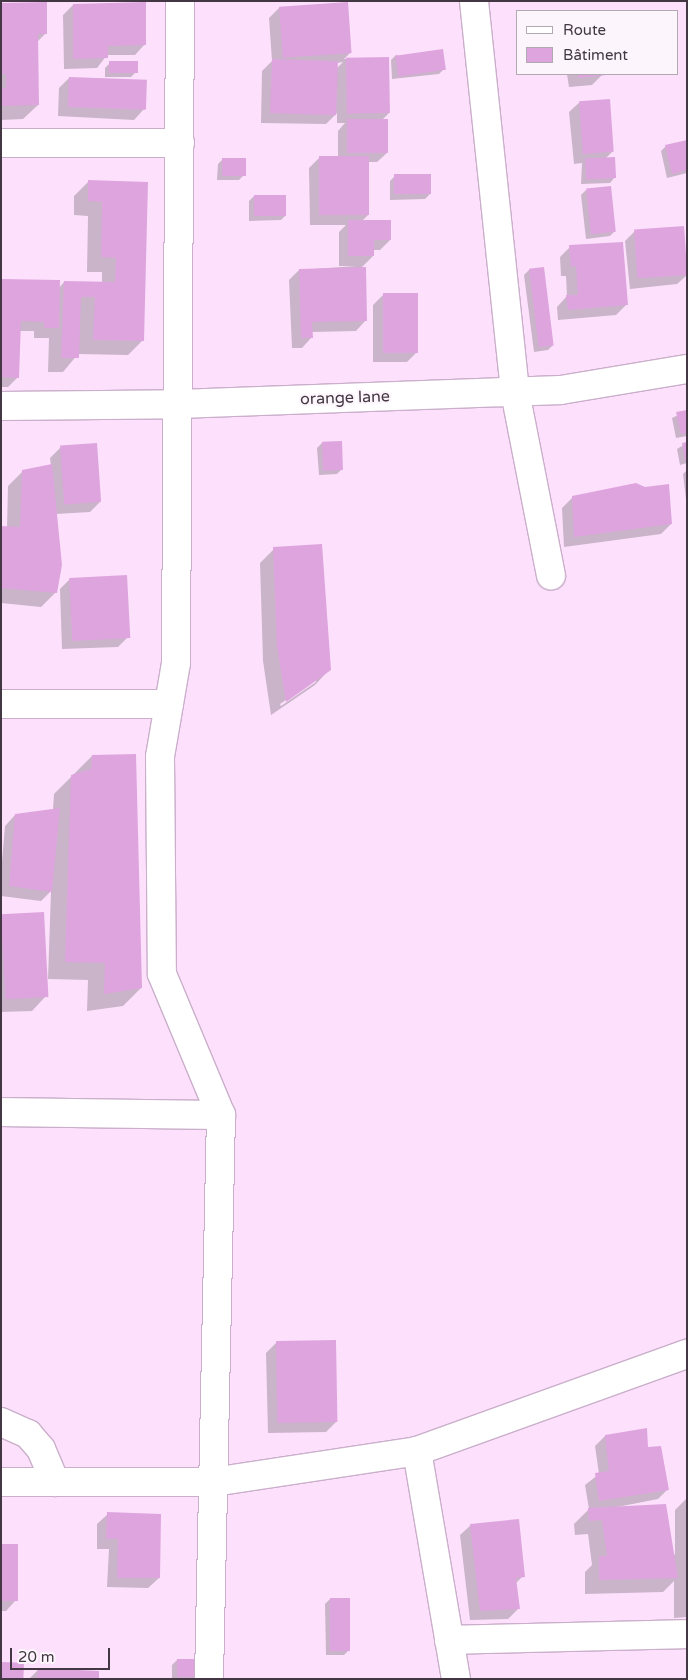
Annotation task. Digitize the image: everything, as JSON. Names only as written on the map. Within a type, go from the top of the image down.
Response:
[{"type":"street","points":[[180,1],[176,663],[160,757],[162,974],[221,1115],[209,1679]]},
{"type":"street","points":[[474,1],[515,392],[551,576]]},
{"type":"street","points":[[1,143],[180,143]]},
{"type":"street","name":"orange lane","points":[[1,406],[179,404],[561,390],[687,369]]},
{"type":"street","points":[[1,704],[169,704]]},
{"type":"street","points":[[1,1112],[221,1115]]},
{"type":"street","points":[[1,1482],[213,1482],[417,1451],[687,1354]]},
{"type":"street","points":[[1,1422],[28,1434],[41,1449],[55,1482]]},
{"type":"street","points":[[417,1451],[456,1679]]},
{"type":"street","points":[[449,1640],[687,1634]]},
{"type":"building","points":[[47,2],[47,34],[38,34],[39,105],[1,106],[1,88],[6,88],[6,74],[1,74],[1,3]]},
{"type":"building","points":[[146,2],[146,45],[108,46],[108,58],[73,59],[73,4]]},
{"type":"building","points":[[348,2],[352,53],[283,58],[279,7]]},
{"type":"building","points":[[443,49],[446,70],[398,76],[395,56]]},
{"type":"building","points":[[389,57],[390,113],[347,114],[346,58]]},
{"type":"building","points":[[272,59],[338,61],[336,115],[270,113]]},
{"type":"building","points":[[109,61],[138,61],[138,73],[109,73]]},
{"type":"building","points":[[578,75],[606,75],[578,78]]},
{"type":"building","points":[[69,77],[147,80],[146,110],[68,107]]},
{"type":"building","points":[[610,99],[614,152],[583,154],[579,101]]},
{"type":"building","points":[[347,119],[388,119],[388,153],[347,153]]},
{"type":"building","points":[[687,140],[687,170],[672,174],[665,145]]},
{"type":"building","points":[[319,156],[369,156],[369,215],[319,215]]},
{"type":"building","points":[[615,157],[616,178],[586,180],[585,159]]},
{"type":"building","points":[[222,158],[246,158],[246,176],[222,176]]},
{"type":"building","points":[[394,174],[431,174],[431,194],[394,194]]},
{"type":"building","points":[[88,180],[148,182],[144,341],[93,340],[95,297],[81,297],[79,358],[61,358],[64,281],[115,282],[116,258],[101,257],[102,202],[88,201]]},
{"type":"building","points":[[611,186],[616,232],[591,234],[586,189]]},
{"type":"building","points":[[254,195],[286,195],[286,216],[254,216]]},
{"type":"building","points":[[348,220],[391,220],[391,240],[374,240],[374,256],[348,256]]},
{"type":"building","points":[[684,226],[687,275],[638,278],[634,229]]},
{"type":"building","points":[[623,242],[628,305],[568,310],[566,295],[578,295],[576,266],[571,267],[569,245]]},
{"type":"building","points":[[366,267],[367,321],[312,322],[313,338],[301,338],[299,269]]},
{"type":"building","points":[[544,267],[554,345],[539,347],[529,269]]},
{"type":"building","points":[[1,279],[60,280],[59,328],[44,328],[44,322],[21,321],[19,378],[1,377]]},
{"type":"building","points":[[383,293],[418,293],[418,353],[383,353]]},
{"type":"building","points":[[687,410],[687,433],[681,434],[676,412]]},
{"type":"building","points":[[342,441],[343,470],[323,471],[322,442]]},
{"type":"building","points":[[687,442],[687,460],[685,460],[682,443]]},
{"type":"building","points":[[97,443],[101,502],[64,504],[60,446]]},
{"type":"building","points":[[52,464],[62,565],[57,593],[1,588],[1,526],[20,527],[22,470]]},
{"type":"building","points":[[636,483],[645,487],[669,484],[672,524],[574,537],[572,496]]},
{"type":"building","points":[[322,544],[331,670],[286,702],[277,646],[273,547]]},
{"type":"building","points":[[127,575],[130,638],[72,641],[69,578]]},
{"type":"building","points":[[136,754],[142,988],[104,994],[105,963],[65,962],[71,775],[91,769],[92,755]]},
{"type":"building","points":[[60,808],[52,892],[9,886],[15,814]]},
{"type":"building","points":[[44,912],[48,997],[6,999],[1,914]]},
{"type":"building","points":[[336,1340],[337,1422],[277,1423],[276,1341]]},
{"type":"building","points":[[647,1428],[648,1447],[661,1446],[669,1490],[599,1501],[595,1473],[609,1471],[605,1435]]},
{"type":"building","points":[[666,1504],[678,1578],[599,1580],[599,1556],[607,1556],[602,1520],[589,1521],[588,1508]]},
{"type":"building","points":[[107,1512],[161,1514],[160,1578],[117,1578],[118,1539],[106,1539]]},
{"type":"building","points":[[519,1519],[525,1577],[516,1578],[520,1609],[480,1611],[470,1524]]},
{"type":"building","points":[[1,1544],[18,1544],[18,1601],[1,1601]]},
{"type":"building","points":[[330,1598],[350,1598],[350,1651],[330,1651]]},
{"type":"building","points":[[177,1659],[200,1659],[200,1677],[177,1677]]},
{"type":"building","points":[[1,1662],[24,1663],[23,1679],[1,1679]]},
{"type":"building","points":[[38,1668],[99,1671],[99,1679],[37,1679]]}]
